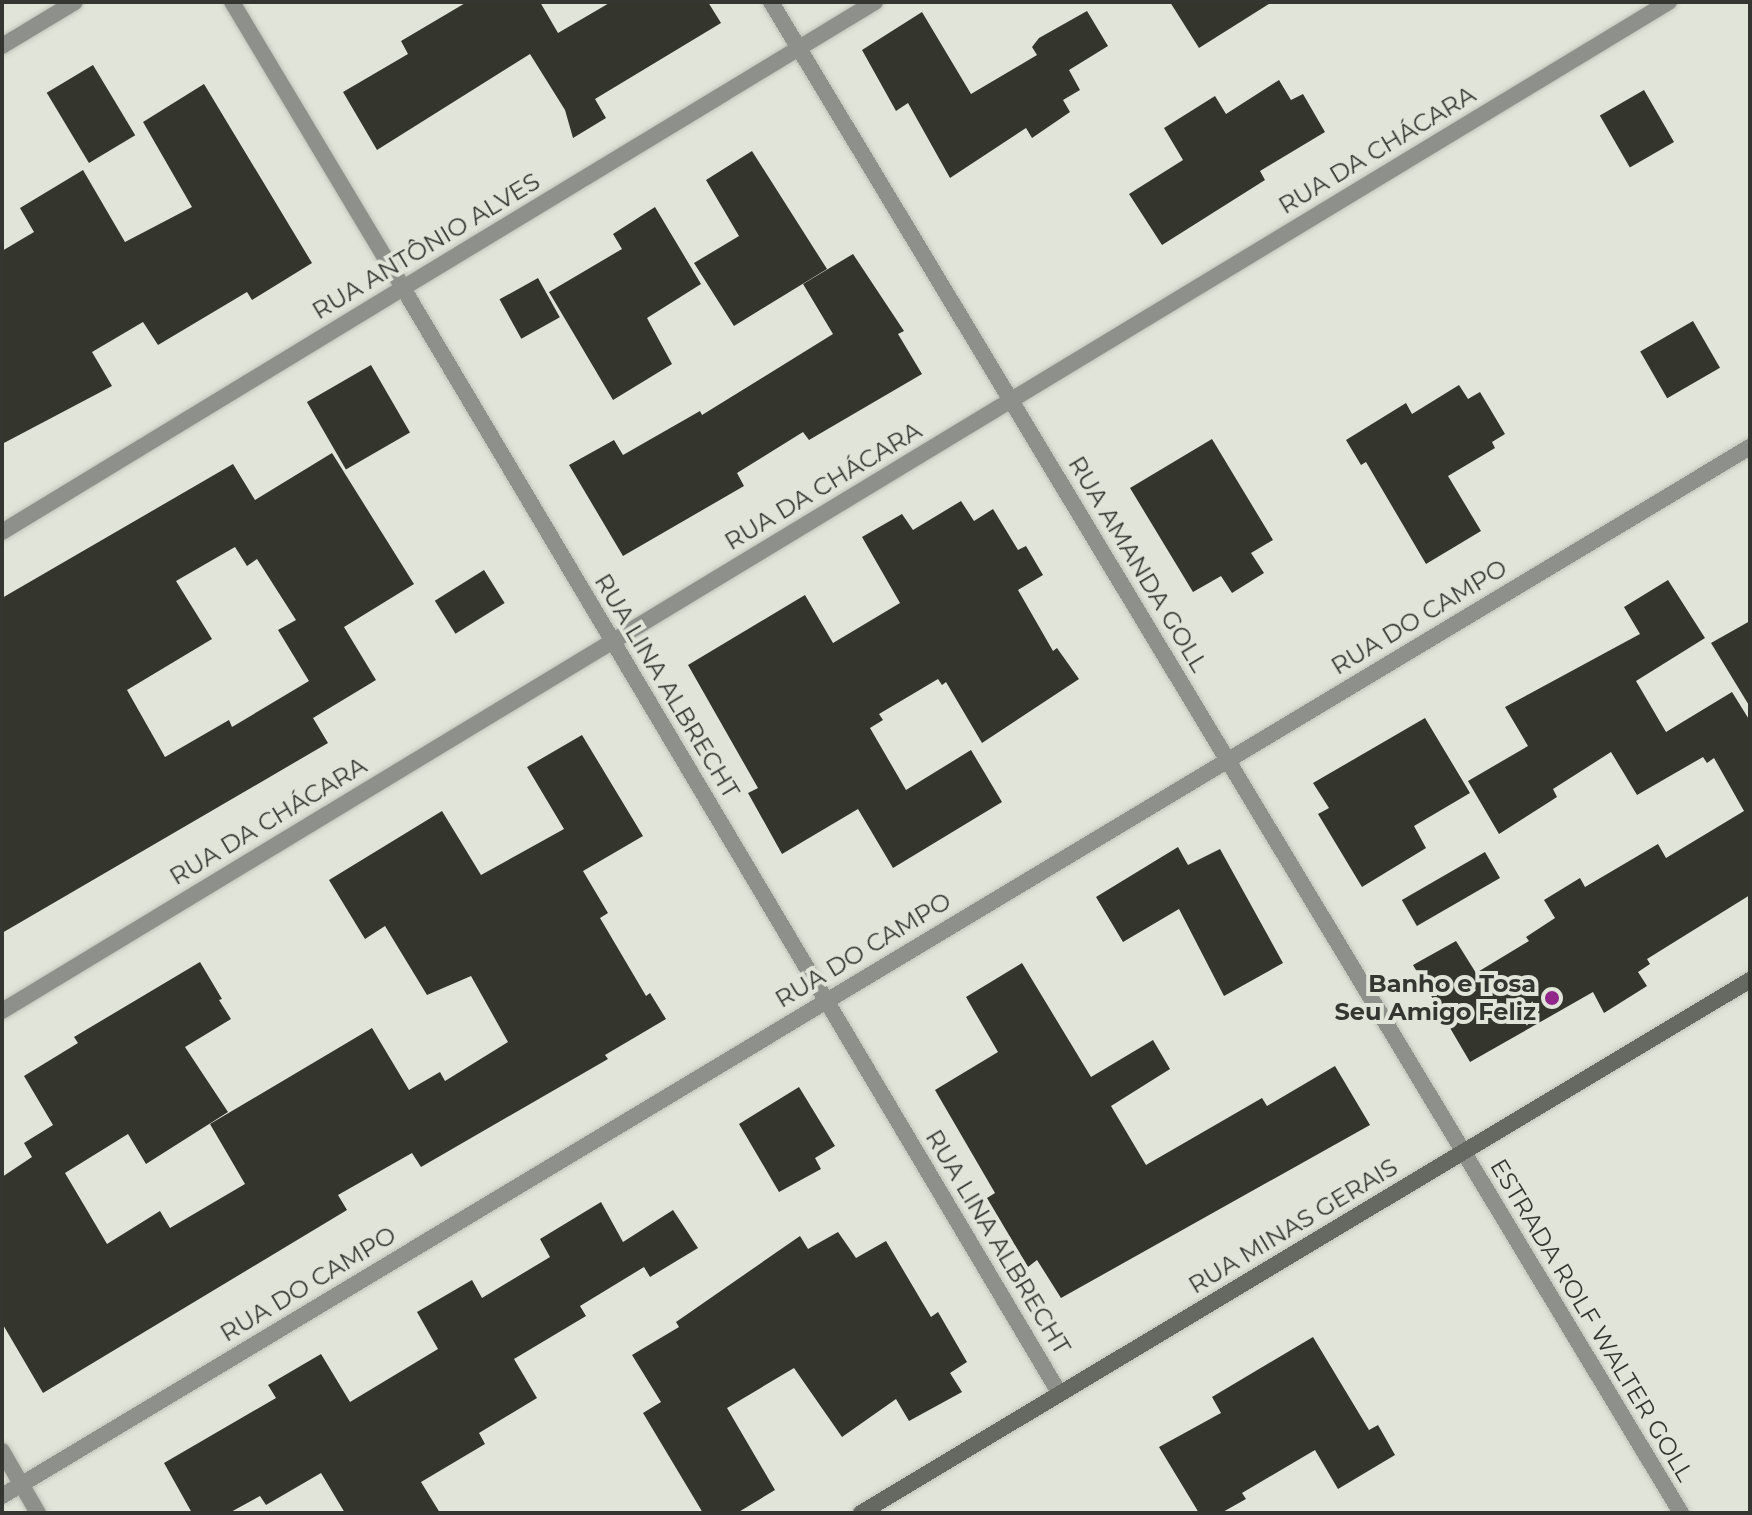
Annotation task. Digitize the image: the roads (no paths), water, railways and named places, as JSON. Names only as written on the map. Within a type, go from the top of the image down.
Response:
[{"type":"main road","name":"RUA MINAS GERAIS","points":[[861,1513],[1750,980]]},
{"type":"street","points":[[2,46],[75,2]]},
{"type":"street","name":"RUA LINA ALBRECHT","points":[[232,2],[1060,1394]]},
{"type":"street","name":"RUA AMANDA GOLL","points":[[771,2],[1463,1152]]},
{"type":"street","name":"RUA ANTÔNIO ALVES","points":[[2,532],[875,2]]},
{"type":"street","name":"RUA DA CHÁCARA","points":[[2,1011],[1669,2]]},
{"type":"street","name":"RUA DO CAMPO","points":[[2,1496],[1750,447]]},
{"type":"street","name":"ESTRADA ROLF WALTER GOLL","points":[[1463,1152],[1681,1513]]},
{"type":"street","points":[[2,1451],[38,1513]]},
{"type":"place","name":"Banho e Tosa Seu Amigo Feliz","points":[[1552,998]]}]
